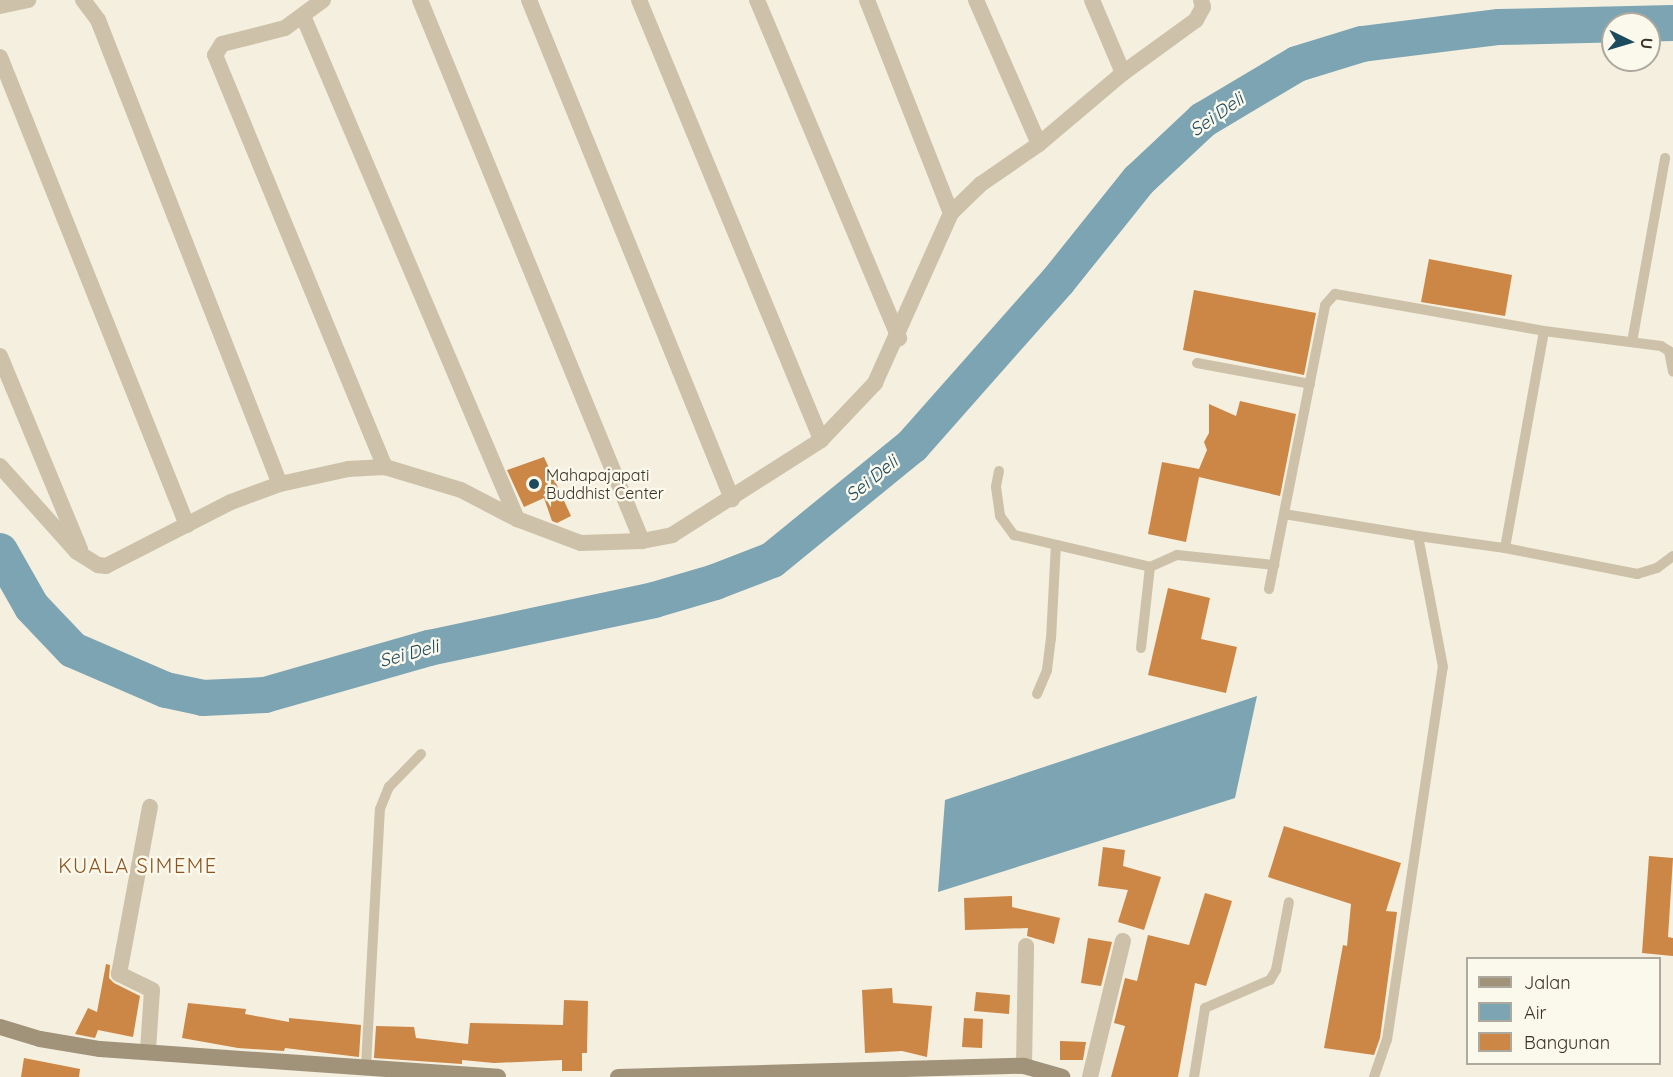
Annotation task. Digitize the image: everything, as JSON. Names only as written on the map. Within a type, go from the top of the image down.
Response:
[{"type":"main road","points":[[0,1027],[80,1046],[148,1050],[344,1071],[366,1066],[498,1077]]},
{"type":"main road","points":[[618,1077],[899,1073],[1024,1066],[1062,1077]]},
{"type":"street","points":[[0,6],[28,0]]},
{"type":"street","points":[[83,0],[98,20],[280,484]]},
{"type":"street","points":[[323,0],[303,16],[266,35],[222,44],[215,56],[385,466]]},
{"type":"street","points":[[420,0],[642,541]]},
{"type":"street","points":[[529,0],[732,499]]},
{"type":"street","points":[[639,0],[821,440]]},
{"type":"street","points":[[757,0],[898,338]]},
{"type":"street","points":[[867,0],[951,213]]},
{"type":"street","points":[[976,0],[1039,144]]},
{"type":"street","points":[[1092,0],[1123,73]]},
{"type":"street","points":[[0,466],[84,558],[106,566],[231,502],[280,484],[348,469],[385,466],[461,489],[517,519],[581,543],[642,541],[672,535],[732,499],[821,440],[875,383],[898,338],[951,213],[981,184],[1039,144],[1123,73],[1196,20],[1203,7],[1201,0]]},
{"type":"street","points":[[303,16],[517,519]]},
{"type":"street","points":[[0,57],[188,525]]},
{"type":"street","points":[[0,356],[84,558]]},
{"type":"street","points":[[148,1050],[152,990],[119,974],[150,807]]},
{"type":"street","points":[[1090,1077],[1123,941]]},
{"type":"street","points":[[1024,1066],[1026,946]]},
{"type":"lane","points":[[1632,342],[1665,158]]},
{"type":"lane","points":[[1269,589],[1325,305],[1335,294],[1544,331],[1665,348],[1673,372]]},
{"type":"lane","points":[[1505,548],[1544,331]]},
{"type":"lane","points":[[1197,363],[1310,384]]},
{"type":"lane","points":[[999,471],[996,487],[1000,516],[1014,535],[1150,567],[1177,555],[1274,565]]},
{"type":"lane","points":[[1284,514],[1505,548],[1637,574],[1657,568],[1673,556]]},
{"type":"lane","points":[[1374,1077],[1387,1040],[1443,667],[1418,536]]},
{"type":"lane","points":[[1037,694],[1047,670],[1051,639],[1056,545]]},
{"type":"lane","points":[[1141,648],[1150,567]]},
{"type":"lane","points":[[366,1066],[380,809],[389,787],[421,754]]},
{"type":"lane","points":[[1194,1077],[1205,1008],[1216,1000],[1270,980],[1276,970],[1289,902]]},
{"type":"water","points":[[1257,696],[1235,798],[938,892],[945,800]]},
{"type":"building","points":[[1429,259],[1512,275],[1505,316],[1421,302]]},
{"type":"building","points":[[1194,290],[1316,313],[1304,375],[1183,350]]},
{"type":"building","points":[[1240,401],[1296,414],[1280,496],[1199,477],[1186,542],[1148,534],[1162,462],[1199,469],[1207,450],[1204,442],[1209,433],[1209,404],[1236,416]]},
{"type":"building","name":"Mahapajapati Buddhist Center","points":[[544,457],[571,516],[557,523],[552,521],[544,498],[524,507],[507,470]]},
{"type":"building","points":[[1168,588],[1210,598],[1201,639],[1237,647],[1226,693],[1148,675]]},
{"type":"building","points":[[1284,826],[1401,863],[1386,911],[1397,912],[1380,1038],[1374,1055],[1324,1048],[1343,945],[1347,946],[1351,904],[1268,877]]},
{"type":"building","points":[[1103,847],[1125,850],[1123,866],[1161,877],[1144,930],[1118,922],[1128,890],[1098,886]]},
{"type":"building","points":[[1649,856],[1673,858],[1668,937],[1673,938],[1673,956],[1642,953]]},
{"type":"building","points":[[1205,893],[1232,901],[1206,986],[1195,983],[1178,1077],[1111,1077],[1125,1026],[1114,1023],[1125,978],[1137,981],[1148,935],[1189,945]]},
{"type":"building","points":[[1012,896],[1012,907],[1060,918],[1054,944],[1027,936],[1028,928],[965,930],[964,898]]},
{"type":"building","points":[[1088,938],[1112,942],[1101,986],[1081,983]]},
{"type":"building","points":[[106,964],[110,965],[109,978],[114,983],[140,996],[133,1037],[98,1030],[95,1038],[75,1034],[88,1008],[97,1012]]},
{"type":"building","points":[[892,988],[893,1003],[932,1006],[927,1057],[902,1051],[865,1053],[862,990]]},
{"type":"building","points":[[976,992],[1010,995],[1009,1014],[974,1011]]},
{"type":"building","points":[[564,1000],[588,1001],[587,1053],[582,1053],[582,1071],[562,1071],[562,1060],[494,1063],[462,1060],[462,1064],[374,1058],[376,1026],[414,1027],[416,1038],[468,1044],[470,1023],[563,1025]]},
{"type":"building","points":[[188,1003],[246,1009],[245,1014],[289,1022],[289,1018],[361,1025],[359,1057],[285,1048],[284,1051],[238,1048],[182,1038]]},
{"type":"building","points":[[964,1018],[983,1019],[982,1048],[962,1047]]},
{"type":"building","points":[[1060,1041],[1086,1042],[1083,1060],[1060,1060]]},
{"type":"building","points":[[24,1058],[80,1069],[79,1077],[21,1077]]},
{"type":"waterway","name":"Sei Deli","points":[[0,551],[32,607],[73,650],[166,690],[203,698],[265,695],[429,648],[654,600],[715,582],[772,560],[912,446],[1058,281],[1139,180],[1203,120],[1297,64],[1362,44],[1499,27],[1673,23]]},
{"type":"place","name":"Mahapajapati Buddhist Center","points":[[534,484]]},
{"type":"district","name":"KUALA SIMEME","points":[[138,865]]}]
